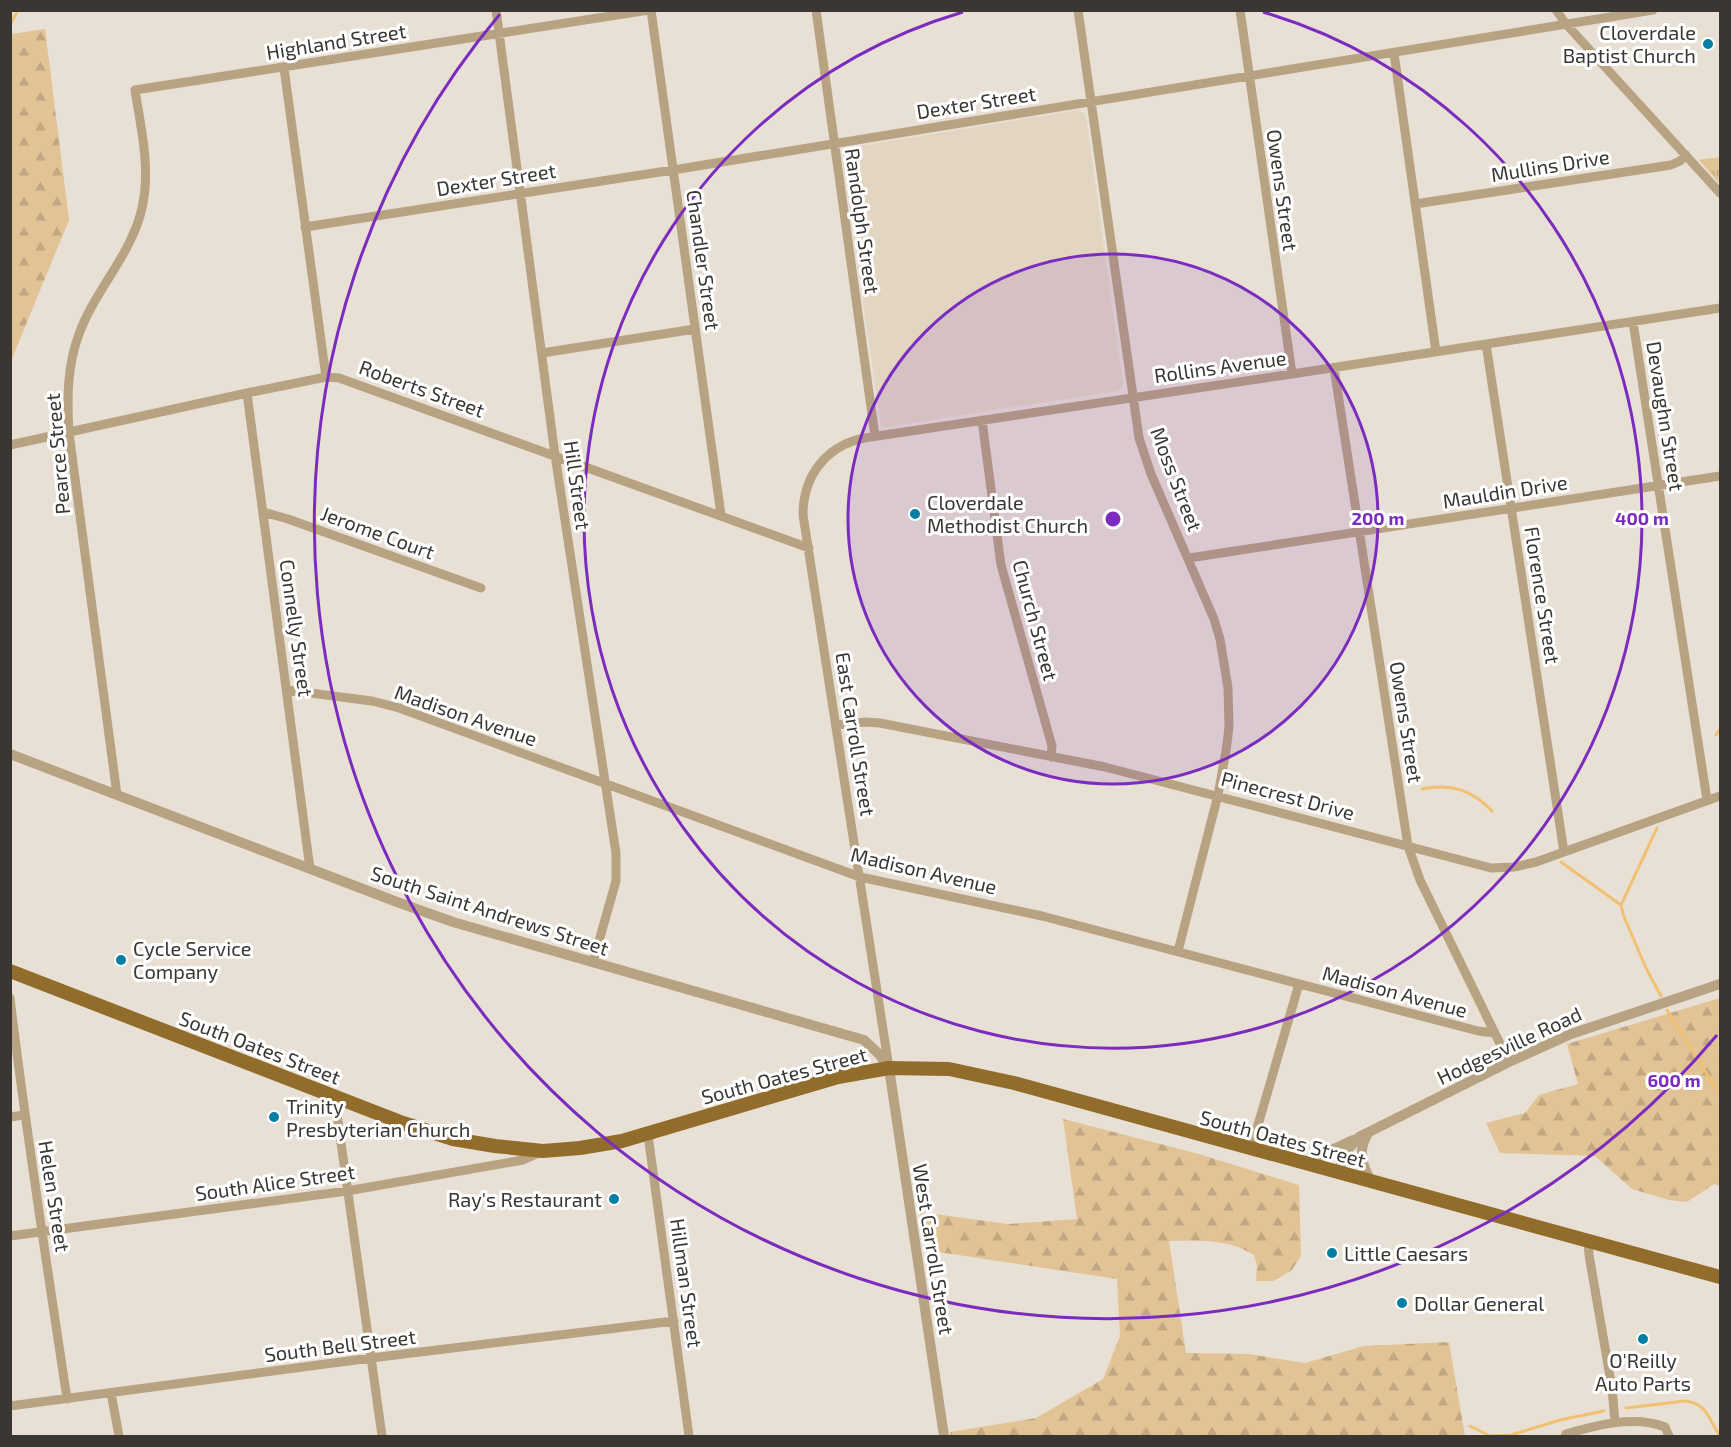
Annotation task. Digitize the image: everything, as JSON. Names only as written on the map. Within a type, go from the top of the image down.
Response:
[{"type":"main road","name":"South Oates Street","points":[[10,971],[403,1123],[453,1139],[543,1151],[602,1146],[648,1135],[838,1077],[889,1068],[924,1067],[969,1072],[1720,1277]]},
{"type":"street","name":"Hill Street","points":[[496,10],[555,455],[618,869],[593,962]]},
{"type":"street","name":"Highland Street","points":[[135,90],[650,10]]},
{"type":"street","name":"Chandler Street","points":[[650,10],[721,515]]},
{"type":"street","name":"Randolph Street","points":[[816,10],[875,436]]},
{"type":"street","name":"Moss Street","points":[[1078,10],[1134,416],[1144,455],[1214,619],[1228,688],[1229,727],[1218,795],[1178,951]]},
{"type":"street","name":"Owens Street","points":[[1240,10],[1292,374]]},
{"type":"street","points":[[1556,10],[1566,24],[1720,193]]},
{"type":"street","name":"Dexter Street","points":[[305,227],[673,170],[1653,10]]},
{"type":"street","points":[[1394,53],[1436,352]]},
{"type":"street","points":[[284,68],[326,377]]},
{"type":"street","name":"Pearce Street","points":[[117,795],[69,433],[67,392],[79,333],[129,242],[142,210],[147,172],[135,90]]},
{"type":"street","name":"Mullins Drive","points":[[1415,204],[1671,165],[1686,155]]},
{"type":"street","name":"Rollins Avenue","points":[[808,548],[803,506],[807,487],[815,470],[828,455],[844,444],[875,436],[1720,308]]},
{"type":"street","name":"Devaughn Street","points":[[1633,322],[1707,800]]},
{"type":"street","points":[[542,353],[695,329]]},
{"type":"street","name":"Florence Street","points":[[1486,344],[1564,852]]},
{"type":"street","name":"Owens Street","points":[[1334,368],[1408,846],[1420,880],[1509,1062]]},
{"type":"street","name":"Roberts Street","points":[[10,446],[326,377],[349,380],[808,548]]},
{"type":"street","name":"Connelly Street","points":[[248,393],[310,869]]},
{"type":"street","name":"Church Street","points":[[982,420],[1001,565],[1052,746],[1051,757]]},
{"type":"street","name":"Mauldin Drive","points":[[1189,558],[1720,476]]},
{"type":"street","name":"Jerome Court","points":[[263,512],[481,588]]},
{"type":"street","name":"East Carroll Street","points":[[808,548],[889,1068]]},
{"type":"street","name":"Madison Avenue","points":[[287,690],[372,701],[399,708],[860,877],[985,902],[1478,1031],[1495,1033]]},
{"type":"street","name":"Pinecrest Drive","points":[[836,725],[880,723],[1106,767],[1478,866],[1503,868],[1536,862],[1720,796]]},
{"type":"street","name":"South Saint Andrews Street","points":[[10,754],[453,922],[864,1040],[879,1054],[889,1068]]},
{"type":"street","points":[[1251,1149],[1299,984]]},
{"type":"street","name":"Hodgesville Road","points":[[1338,1173],[1345,1153],[1364,1135],[1509,1062],[1603,1022],[1720,984]]},
{"type":"street","name":"Helen Street","points":[[10,998],[24,1114],[67,1399]]},
{"type":"street","name":"West Carroll Street","points":[[889,1068],[944,1437]]},
{"type":"street","points":[[339,1098],[337,1114],[382,1437]]},
{"type":"street","points":[[10,1117],[24,1114]]},
{"type":"street","name":"Hillman Street","points":[[648,1135],[689,1437]]},
{"type":"street","points":[[1311,1166],[1326,1153],[1364,1135]]},
{"type":"street","points":[[1364,1135],[1360,1150],[1364,1169],[1372,1182]]},
{"type":"street","name":"South Alice Street","points":[[10,1236],[347,1191],[523,1160],[543,1151]]},
{"type":"street","points":[[1588,1240],[1588,1255],[1612,1388],[1615,1422]]},
{"type":"street","name":"South Bell Street","points":[[10,1407],[371,1358],[674,1322]]},
{"type":"street","points":[[111,1393],[119,1437]]},
{"type":"street","points":[[1565,1437],[1566,1434],[1615,1422],[1654,1423],[1665,1427],[1669,1437]]},
{"type":"shaded area","points":[[1078,110],[1086,117],[1122,388],[1117,391],[885,427],[881,425],[842,156],[844,151],[848,148]]},
{"type":"green space","points":[[45,29],[69,220],[11,361],[11,34]]},
{"type":"green space","points":[[1720,157],[1720,184],[1699,160]]},
{"type":"green space","points":[[1720,998],[1720,1186],[1714,1184],[1687,1202],[1669,1200],[1632,1189],[1595,1156],[1500,1153],[1486,1123],[1525,1113],[1539,1095],[1578,1084],[1567,1044]]},
{"type":"green space","points":[[1063,1119],[1199,1154],[1299,1185],[1301,1256],[1291,1271],[1273,1281],[1256,1281],[1257,1266],[1254,1255],[1234,1246],[1213,1242],[1169,1241],[1186,1353],[1249,1354],[1305,1363],[1364,1346],[1449,1342],[1465,1436],[951,1436],[950,1432],[1036,1418],[1103,1379],[1120,1336],[1117,1279],[925,1250],[920,1212],[1008,1224],[1077,1219]]},
{"type":"waterway","points":[[10,25],[18,10]]},
{"type":"waterway","points":[[1716,735],[1720,729]]},
{"type":"waterway","points":[[1422,789],[1442,787],[1460,790],[1477,798],[1492,811]]},
{"type":"waterway","points":[[1657,828],[1621,905],[1647,970],[1661,996]]},
{"type":"waterway","points":[[1561,862],[1621,905]]},
{"type":"waterway","points":[[1667,1010],[1720,1092]]},
{"type":"waterway","points":[[1626,1408],[1692,1402],[1707,1413],[1720,1436]]},
{"type":"waterway","points":[[1470,1426],[1490,1436],[1511,1435],[1560,1420],[1604,1411]]},
{"type":"place","name":"Cloverdale Baptist Church","points":[[1708,44]]},
{"type":"place","name":"Cloverdale Methodist Church","points":[[915,514]]},
{"type":"place","name":"Cycle Service Company","points":[[121,960]]},
{"type":"place","name":"Trinity Presbyterian Church","points":[[274,1117]]},
{"type":"place","name":"Ray's Restaurant","points":[[614,1199]]},
{"type":"place","name":"Little Caesars","points":[[1332,1253]]},
{"type":"place","name":"Dollar General","points":[[1402,1303]]},
{"type":"place","name":"O'Reilly Auto Parts","points":[[1643,1339]]}]
